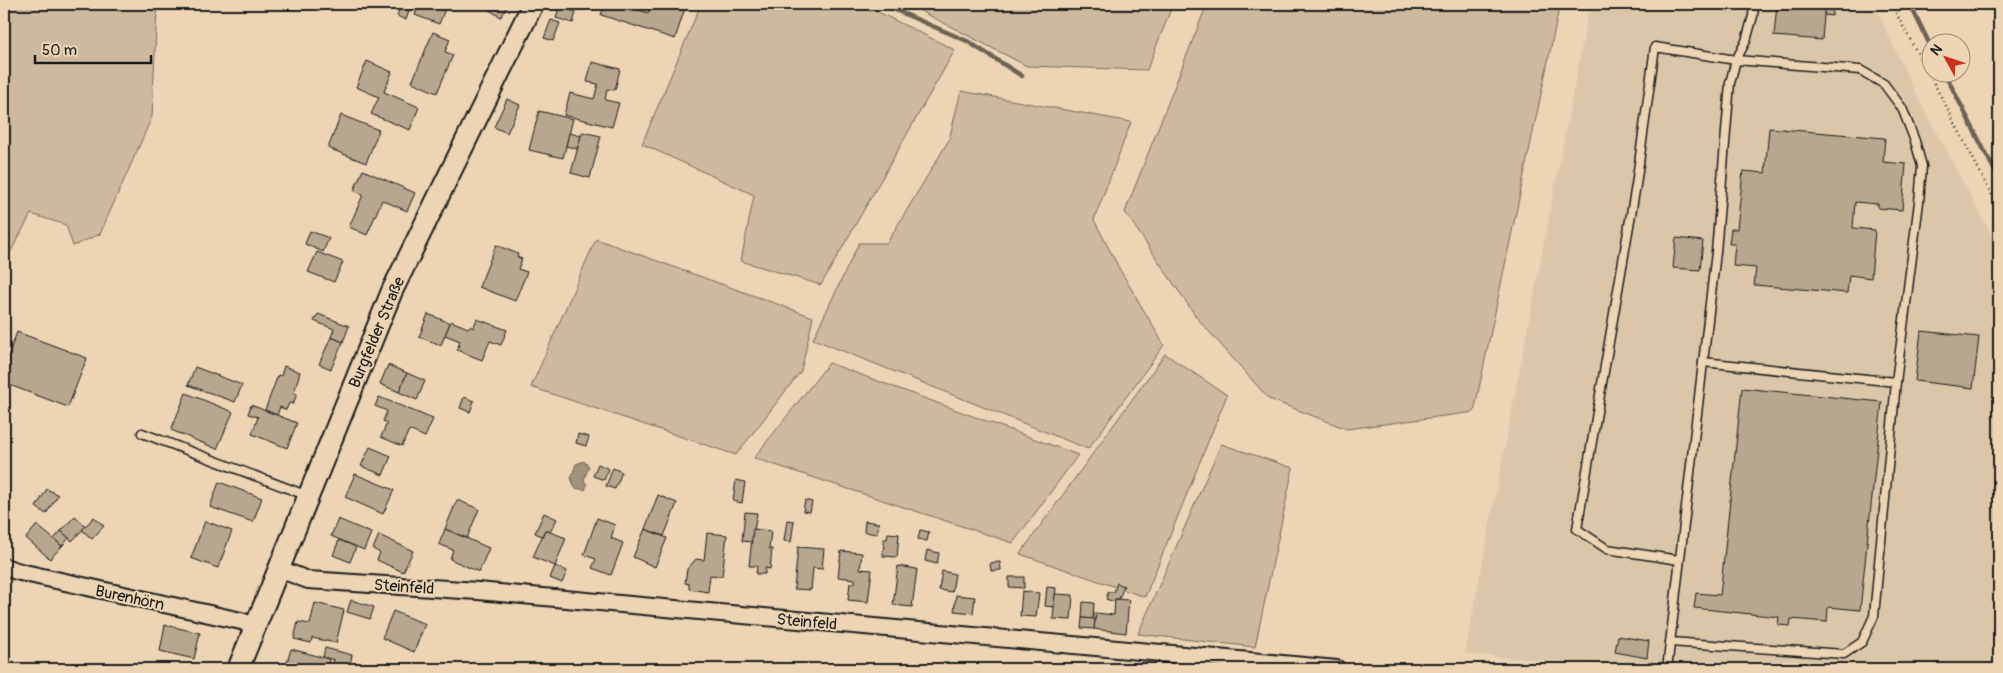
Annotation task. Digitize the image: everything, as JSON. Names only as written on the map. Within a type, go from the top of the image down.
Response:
[{"type":"street","name":"Burgfelder Straße","points":[[238,669],[392,291],[534,4]]},
{"type":"street","name":"Burenhörn","points":[[4,567],[256,626]]},
{"type":"street","name":"Steinfeld","points":[[278,569],[308,580],[478,591],[1337,669]]},
{"type":"lane","points":[[1667,669],[1716,252],[1730,83],[1736,60],[1746,41],[1753,16],[1754,4]]},
{"type":"lane","points":[[1670,642],[1844,654],[1862,642],[1874,616],[1896,382],[1920,202],[1922,166],[1916,141],[1902,108],[1884,84],[1860,70],[1736,60],[1655,47],[1636,185],[1576,529],[1607,549],[1679,560]]},
{"type":"lane","points":[[1703,362],[1896,382]]},
{"type":"lane","points":[[142,433],[308,496]]},
{"type":"path","points":[[1891,4],[1999,209]]},
{"type":"shaded area","points":[[4,4],[154,4],[157,7],[152,117],[100,234],[73,246],[66,225],[31,214],[4,264]]},
{"type":"shaded area","points":[[701,4],[879,4],[876,11],[955,50],[821,285],[741,261],[754,195],[642,144]]},
{"type":"shaded area","points":[[907,4],[1173,4],[1147,70],[1027,66]]},
{"type":"shaded area","points":[[1207,4],[1560,4],[1474,412],[1347,429],[1269,399],[1197,318],[1125,212]]},
{"type":"shaded area","points":[[1590,4],[1874,4],[1915,92],[1999,249],[1999,669],[1653,669],[1465,654]]},
{"type":"shaded area","points":[[961,91],[1131,122],[1094,220],[1119,268],[1164,345],[1088,449],[813,339],[859,243],[887,243],[949,140]]},
{"type":"shaded area","points":[[596,239],[813,317],[801,371],[736,455],[531,387]]},
{"type":"shaded area","points":[[1165,354],[1227,395],[1145,597],[1020,554]]},
{"type":"shaded area","points":[[829,363],[1078,455],[1013,543],[754,458]]},
{"type":"shaded area","points":[[1221,444],[1293,468],[1255,647],[1138,634]]},
{"type":"shaded area","points":[[584,461],[589,466],[584,480],[587,485],[585,490],[575,488],[571,478],[576,464]]},
{"type":"building","points":[[419,4],[447,4],[439,24],[415,15]]},
{"type":"building","points":[[493,4],[509,4],[501,17],[489,10]]},
{"type":"building","points":[[605,4],[641,4],[639,10],[648,13],[651,4],[671,4],[685,8],[675,39],[601,15]]},
{"type":"building","points":[[1777,4],[1825,4],[1822,40],[1774,36]]},
{"type":"building","points":[[1825,4],[1833,4],[1832,16],[1824,15]]},
{"type":"building","points":[[559,7],[576,12],[573,23],[556,18]]},
{"type":"building","points":[[400,8],[409,11],[406,20],[397,16]]},
{"type":"building","points":[[551,20],[560,23],[553,41],[544,38]]},
{"type":"building","points":[[433,32],[450,39],[445,52],[453,55],[437,93],[412,82]]},
{"type":"building","points":[[367,61],[392,72],[384,92],[419,107],[410,130],[371,114],[379,97],[356,87]]},
{"type":"building","points":[[592,62],[620,69],[615,90],[607,89],[605,100],[619,103],[612,127],[564,115],[570,93],[594,99],[598,84],[587,82]]},
{"type":"building","points":[[507,99],[520,105],[507,133],[494,127]]},
{"type":"building","points":[[539,111],[573,119],[563,158],[529,150]]},
{"type":"building","points":[[341,115],[379,130],[366,163],[328,148]]},
{"type":"building","points":[[1769,128],[1885,138],[1883,162],[1906,164],[1902,210],[1878,208],[1878,204],[1855,202],[1853,228],[1875,230],[1871,278],[1849,275],[1847,293],[1754,285],[1756,268],[1733,266],[1735,244],[1729,244],[1731,229],[1737,229],[1743,171],[1765,173]]},
{"type":"building","points":[[582,132],[601,136],[590,178],[571,173]]},
{"type":"building","points":[[569,133],[581,136],[577,149],[566,146]]},
{"type":"building","points":[[363,170],[415,193],[407,211],[382,200],[367,235],[349,227],[363,195],[354,190]]},
{"type":"building","points":[[310,231],[329,238],[323,252],[305,244]]},
{"type":"building","points":[[1676,238],[1703,241],[1700,270],[1673,268]]},
{"type":"building","points":[[496,245],[518,254],[517,257],[522,259],[518,269],[527,272],[515,301],[479,287]]},
{"type":"building","points":[[317,252],[343,262],[334,282],[308,272]]},
{"type":"building","points":[[318,314],[349,326],[343,342],[331,337],[334,329],[314,321]]},
{"type":"building","points":[[428,314],[450,323],[441,345],[419,337]]},
{"type":"building","points":[[477,319],[507,330],[501,345],[490,341],[482,360],[457,350],[460,341],[445,335],[451,321],[468,328],[470,326],[473,328]]},
{"type":"building","points":[[1921,331],[1979,337],[1973,388],[1915,381]]},
{"type":"building","points":[[17,332],[87,358],[68,407],[4,383],[4,366]]},
{"type":"building","points":[[331,337],[343,342],[331,369],[319,364]]},
{"type":"building","points":[[388,365],[407,373],[399,392],[380,384]]},
{"type":"building","points":[[284,366],[300,372],[294,393],[297,394],[293,404],[289,403],[286,410],[280,407],[277,415],[265,410],[278,375],[281,376]]},
{"type":"building","points":[[195,367],[242,385],[235,402],[188,385]]},
{"type":"building","points":[[407,373],[425,381],[417,400],[399,392]]},
{"type":"building","points":[[1742,388],[1882,402],[1860,610],[1828,607],[1827,622],[1791,619],[1790,626],[1778,625],[1779,617],[1694,608],[1696,593],[1720,595]]},
{"type":"building","points":[[186,393],[233,412],[217,449],[171,430]]},
{"type":"building","points":[[379,397],[433,419],[425,437],[409,430],[402,446],[381,437],[387,423],[383,421],[387,411],[375,406]]},
{"type":"building","points":[[464,397],[474,401],[470,412],[460,408]]},
{"type":"building","points":[[251,405],[297,423],[287,448],[252,434],[258,417],[248,414]]},
{"type":"building","points":[[578,434],[589,437],[586,446],[576,443]]},
{"type":"building","points":[[370,447],[391,456],[383,475],[361,466]]},
{"type":"building","points":[[598,464],[609,469],[604,480],[593,476]]},
{"type":"building","points":[[613,468],[622,472],[615,489],[606,486]]},
{"type":"building","points":[[355,474],[394,490],[383,514],[345,497]]},
{"type":"building","points":[[736,480],[745,482],[742,503],[733,501]]},
{"type":"building","points":[[219,482],[262,498],[253,522],[210,507]]},
{"type":"building","points":[[47,489],[58,495],[46,514],[36,507]]},
{"type":"building","points":[[658,495],[677,503],[664,536],[645,529]]},
{"type":"building","points":[[457,500],[479,509],[467,538],[445,529]]},
{"type":"building","points":[[805,500],[812,502],[810,512],[803,511]]},
{"type":"building","points":[[745,512],[757,513],[752,542],[742,541]]},
{"type":"building","points":[[544,513],[557,519],[550,532],[545,530],[542,536],[535,533]]},
{"type":"building","points":[[75,516],[86,526],[72,541],[61,531]]},
{"type":"building","points":[[94,517],[104,526],[92,539],[82,530]]},
{"type":"building","points":[[597,518],[615,525],[611,538],[623,543],[611,575],[592,568],[596,559],[584,555]]},
{"type":"building","points":[[338,519],[371,533],[364,550],[331,536]]},
{"type":"building","points":[[787,520],[794,521],[791,542],[784,541]]},
{"type":"building","points":[[205,521],[232,531],[218,568],[191,558]]},
{"type":"building","points":[[865,521],[879,523],[877,534],[864,532]]},
{"type":"building","points":[[37,525],[62,546],[50,559],[26,538]]},
{"type":"building","points":[[445,529],[489,548],[479,572],[450,559],[453,550],[439,544]]},
{"type":"building","points":[[645,529],[667,538],[655,567],[633,557]]},
{"type":"building","points":[[753,529],[771,531],[769,549],[772,549],[770,569],[765,568],[765,574],[756,574],[757,566],[749,566]]},
{"type":"building","points":[[545,530],[566,538],[555,566],[533,557]]},
{"type":"building","points":[[920,530],[929,532],[927,541],[918,539]]},
{"type":"building","points":[[61,531],[69,538],[62,546],[54,539]]},
{"type":"building","points":[[707,533],[727,535],[722,576],[710,575],[708,592],[689,589],[689,584],[685,583],[687,569],[696,559],[704,560]]},
{"type":"building","points":[[888,533],[899,534],[897,557],[883,556],[884,539],[887,539]]},
{"type":"building","points":[[379,535],[413,551],[403,572],[377,560],[380,553],[373,549]]},
{"type":"building","points":[[339,540],[356,547],[350,562],[333,555]]},
{"type":"building","points":[[798,547],[824,549],[822,569],[813,568],[811,590],[794,589]]},
{"type":"building","points":[[927,550],[939,553],[937,564],[925,561]]},
{"type":"building","points":[[841,551],[862,553],[860,569],[872,570],[868,602],[848,600],[850,583],[855,583],[855,579],[838,577]]},
{"type":"building","points":[[1000,562],[1001,570],[991,571],[990,563]]},
{"type":"building","points":[[555,566],[567,571],[562,583],[550,578]]},
{"type":"building","points":[[898,566],[917,569],[912,607],[893,605]]},
{"type":"building","points":[[942,571],[955,574],[952,592],[939,590]]},
{"type":"building","points":[[1009,577],[1024,577],[1024,588],[1009,587]]},
{"type":"building","points":[[1117,583],[1124,586],[1119,599],[1115,599],[1115,602],[1106,599],[1108,592],[1114,592]]},
{"type":"building","points":[[1047,587],[1056,588],[1054,607],[1045,606]]},
{"type":"building","points":[[1022,591],[1039,593],[1036,617],[1020,616]]},
{"type":"building","points":[[1055,594],[1073,595],[1071,620],[1053,619]]},
{"type":"building","points":[[956,595],[975,597],[973,613],[954,611]]},
{"type":"building","points":[[1115,599],[1129,600],[1126,633],[1094,629],[1096,613],[1114,615]]},
{"type":"building","points":[[351,600],[374,607],[370,619],[347,612]]},
{"type":"building","points":[[1083,602],[1094,603],[1093,619],[1082,618]]},
{"type":"building","points":[[315,603],[344,610],[336,643],[312,638],[311,643],[294,639],[298,622],[310,624]]},
{"type":"building","points":[[393,611],[425,624],[414,652],[382,638]]},
{"type":"building","points":[[1082,618],[1095,619],[1094,629],[1081,628]]},
{"type":"building","points":[[165,625],[200,633],[194,659],[160,651]]},
{"type":"building","points":[[1618,636],[1649,641],[1647,658],[1615,652]]},
{"type":"building","points":[[325,648],[352,655],[349,669],[332,665],[334,660],[323,657]]},
{"type":"building","points":[[291,649],[329,659],[327,669],[285,669]]},
{"type":"waterway","points":[[890,4],[893,9],[967,41],[1022,76]]},
{"type":"waterway","points":[[1910,4],[1924,32]]},
{"type":"waterway","points":[[1949,82],[1999,179]]}]
